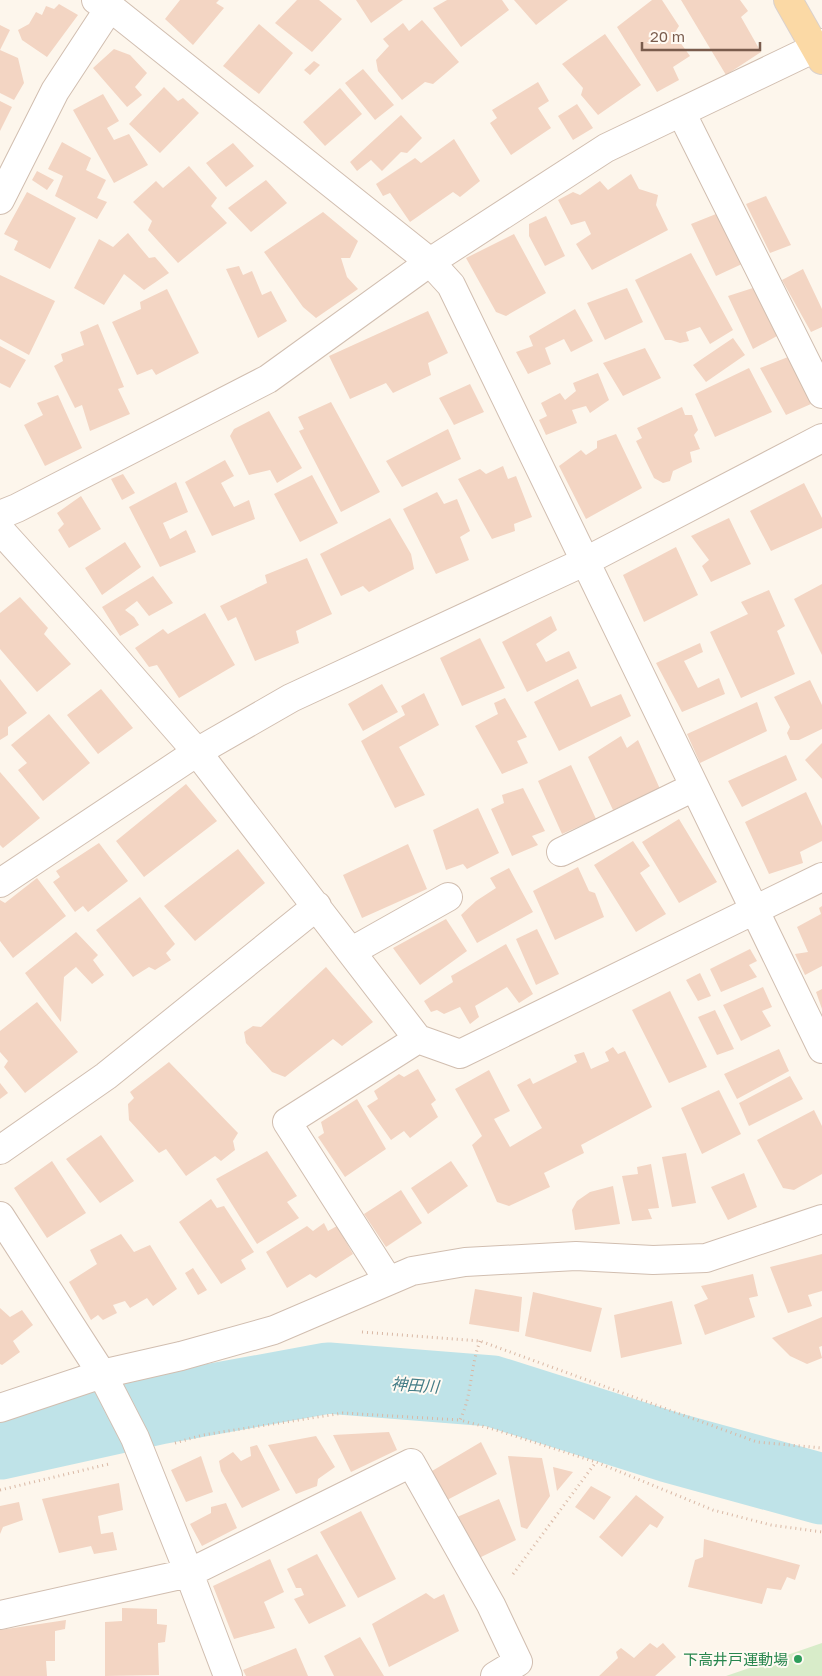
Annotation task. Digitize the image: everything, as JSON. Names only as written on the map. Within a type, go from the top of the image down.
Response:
[{"type":"main road","points":[[788,6],[820,51]]},
{"type":"street","points":[[3,187],[103,4],[430,262],[450,285],[694,787],[756,910],[822,1049]]},
{"type":"street","points":[[0,515],[268,379],[430,262],[606,148],[681,112],[820,51]]},
{"type":"street","points":[[681,112],[822,394]]},
{"type":"street","points":[[0,882],[197,752],[291,698],[584,562],[819,447]]},
{"type":"street","points":[[0,530],[197,752],[418,1039],[460,1054],[822,877]]},
{"type":"street","points":[[561,852],[694,787]]},
{"type":"street","points":[[352,951],[448,897]]},
{"type":"street","points":[[0,1150],[106,1076],[317,906]]},
{"type":"street","points":[[388,1280],[287,1122],[418,1039]]},
{"type":"street","points":[[0,1216],[106,1381],[138,1446],[228,1676]]},
{"type":"street","points":[[0,1408],[106,1381],[181,1356],[274,1330],[412,1271],[449,1264],[489,1260],[576,1256],[653,1260],[706,1258],[822,1219]]},
{"type":"street","points":[[0,1615],[189,1573],[411,1463],[490,1605],[518,1662],[495,1676]]},
{"type":"path","points":[[354,1333],[363,1332],[480,1341],[757,1442],[822,1448]]},
{"type":"path","points":[[460,1420],[466,1409],[476,1352],[480,1341]]},
{"type":"path","points":[[0,1490],[117,1462],[138,1446],[343,1413],[460,1420],[596,1462],[713,1510],[771,1525],[822,1532]]},
{"type":"path","points":[[490,1605],[596,1462]]},
{"type":"green space","name":"下高井戸運動場","points":[[822,1643],[822,1676],[726,1676]]},
{"type":"building","points":[[180,0],[219,0],[216,3],[224,8],[193,45],[165,19]]},
{"type":"building","points":[[297,0],[319,0],[342,19],[312,52],[275,23]]},
{"type":"building","points":[[356,0],[403,0],[371,23]]},
{"type":"building","points":[[447,0],[502,0],[509,10],[461,47],[433,8]]},
{"type":"building","points":[[514,0],[568,0],[536,25]]},
{"type":"building","points":[[652,0],[662,0],[679,26],[674,34],[690,56],[673,67],[679,80],[657,92],[617,27]]},
{"type":"building","points":[[681,0],[740,0],[748,11],[741,17],[761,52],[726,75]]},
{"type":"building","points":[[59,4],[78,15],[47,57],[22,40],[18,30],[29,24],[36,12],[42,15],[46,6],[54,9]]},
{"type":"building","points":[[422,20],[459,62],[433,84],[425,82],[402,100],[378,71],[376,60],[389,46],[383,39],[403,23],[409,31]]},
{"type":"building","points":[[259,24],[293,53],[259,94],[223,66]]},
{"type":"building","points":[[0,25],[10,30],[0,50]]},
{"type":"building","points":[[605,34],[641,85],[598,115],[581,95],[583,88],[562,64]]},
{"type":"building","points":[[114,49],[130,55],[147,73],[135,87],[142,95],[127,107],[93,68]]},
{"type":"building","points":[[0,50],[18,58],[24,83],[14,100],[0,93]]},
{"type":"building","points":[[314,61],[320,65],[310,75],[304,70]]},
{"type":"building","points":[[363,69],[394,105],[375,120],[345,83]]},
{"type":"building","points":[[538,82],[549,101],[538,108],[551,128],[511,155],[490,123],[497,118],[492,110]]},
{"type":"building","points":[[164,87],[178,101],[183,98],[199,113],[160,153],[129,124]]},
{"type":"building","points":[[340,88],[362,114],[325,146],[303,122]]},
{"type":"building","points":[[103,94],[119,121],[107,128],[114,140],[129,134],[148,165],[114,183],[73,110]]},
{"type":"building","points":[[0,101],[12,107],[0,131]]},
{"type":"building","points":[[577,104],[593,128],[573,140],[558,116]]},
{"type":"building","points":[[401,115],[422,138],[407,153],[401,152],[382,171],[371,160],[357,171],[350,162]]},
{"type":"building","points":[[454,139],[480,181],[460,197],[453,192],[410,222],[390,193],[383,196],[376,184],[415,158],[421,163]]},
{"type":"building","points":[[62,142],[91,158],[86,170],[106,180],[97,198],[107,202],[97,219],[55,196],[63,176],[48,169]]},
{"type":"building","points":[[233,143],[254,166],[226,187],[206,163]]},
{"type":"building","points":[[189,166],[217,198],[211,206],[227,223],[178,263],[148,230],[152,221],[133,202],[156,181],[163,188]]},
{"type":"building","points":[[37,171],[54,180],[47,190],[32,180]]},
{"type":"building","points":[[631,174],[639,189],[658,195],[656,205],[668,230],[592,270],[576,244],[591,234],[585,221],[571,225],[558,200],[573,192],[580,195],[600,181],[608,190]]},
{"type":"building","points":[[266,180],[287,203],[251,232],[228,208]]},
{"type":"building","points":[[27,192],[76,218],[50,269],[14,250],[18,241],[4,234]]},
{"type":"building","points":[[766,196],[791,245],[770,253],[746,204]]},
{"type":"building","points":[[323,212],[358,241],[350,258],[341,258],[347,277],[358,289],[316,318],[303,307],[264,252]]},
{"type":"building","points":[[716,214],[742,264],[716,276],[691,224]]},
{"type":"building","points":[[546,216],[565,256],[545,266],[529,236],[529,224]]},
{"type":"building","points":[[128,233],[149,258],[155,257],[169,273],[144,290],[124,274],[104,305],[74,288],[99,239],[113,247]]},
{"type":"building","points":[[514,234],[546,293],[506,316],[496,312],[466,258]]},
{"type":"building","points":[[691,253],[733,330],[710,344],[700,327],[686,332],[689,341],[680,343],[665,340],[635,280]]},
{"type":"building","points":[[239,266],[243,275],[252,271],[262,295],[271,291],[287,321],[258,338],[226,269]]},
{"type":"building","points":[[803,269],[822,309],[822,327],[811,332],[782,280]]},
{"type":"building","points":[[0,275],[55,301],[29,355],[0,339]]},
{"type":"building","points":[[627,288],[643,322],[605,340],[587,303]]},
{"type":"building","points":[[753,288],[777,336],[753,349],[728,296]]},
{"type":"building","points":[[167,289],[199,353],[156,375],[152,369],[137,375],[112,322],[141,309],[140,302]]},
{"type":"building","points":[[575,309],[593,341],[571,352],[564,339],[545,348],[551,364],[528,374],[516,352],[533,346],[529,336]]},
{"type":"building","points":[[428,311],[448,353],[428,363],[431,375],[393,393],[386,383],[350,399],[329,356]]},
{"type":"building","points":[[98,324],[124,387],[118,389],[130,414],[90,431],[82,405],[75,408],[54,366],[63,361],[61,354],[84,345],[80,332]]},
{"type":"building","points":[[733,338],[745,355],[706,382],[693,365]]},
{"type":"building","points":[[0,346],[26,360],[10,388],[0,383]]},
{"type":"building","points":[[645,348],[661,378],[623,396],[603,363]]},
{"type":"building","points":[[788,357],[811,404],[786,415],[760,368]]},
{"type":"building","points":[[749,368],[772,412],[715,437],[695,394]]},
{"type":"building","points":[[598,373],[609,400],[590,413],[586,406],[572,410],[577,423],[546,435],[539,420],[547,416],[541,403],[560,393],[565,400],[576,391],[573,383]]},
{"type":"building","points":[[470,384],[484,412],[454,425],[439,398]]},
{"type":"building","points":[[58,395],[82,448],[45,466],[24,425],[43,415],[37,403]]},
{"type":"building","points":[[331,402],[380,492],[341,512],[299,431],[304,429],[298,417]]},
{"type":"building","points":[[682,407],[685,415],[692,415],[698,430],[694,435],[700,449],[690,452],[692,462],[673,471],[670,481],[663,483],[654,478],[636,441],[642,438],[637,428]]},
{"type":"building","points":[[269,411],[302,468],[277,483],[270,470],[249,475],[230,436],[234,429]]},
{"type":"building","points":[[448,429],[461,459],[402,487],[386,461]]},
{"type":"building","points":[[616,434],[642,488],[586,519],[559,466],[581,450],[586,455],[597,448],[597,441]]},
{"type":"building","points":[[225,460],[234,476],[221,483],[234,507],[249,500],[255,519],[212,536],[185,482]]},
{"type":"building","points":[[503,466],[508,479],[516,476],[532,517],[514,524],[515,531],[492,539],[458,479],[480,469],[486,474]]},
{"type":"building","points":[[123,474],[135,493],[122,500],[111,479]]},
{"type":"building","points":[[312,475],[338,523],[300,542],[274,494]]},
{"type":"building","points":[[176,482],[188,512],[163,523],[170,539],[186,530],[196,552],[160,567],[129,507]]},
{"type":"building","points":[[804,483],[822,518],[822,528],[771,551],[750,511]]},
{"type":"building","points":[[437,492],[444,504],[457,499],[470,531],[460,537],[469,560],[436,574],[403,509]]},
{"type":"building","points":[[81,496],[101,529],[69,548],[58,530],[64,524],[57,513]]},
{"type":"building","points":[[390,518],[411,554],[414,569],[369,592],[363,586],[341,596],[320,554]]},
{"type":"building","points":[[729,518],[751,564],[711,582],[702,566],[709,560],[691,536]]},
{"type":"building","points":[[125,542],[141,567],[102,595],[85,568]]},
{"type":"building","points":[[676,547],[698,595],[644,622],[623,575]]},
{"type":"building","points":[[307,558],[332,614],[296,631],[299,643],[255,661],[236,617],[228,621],[220,606],[267,583],[265,575]]},
{"type":"building","points":[[153,576],[173,603],[149,616],[137,601],[125,610],[134,617],[139,625],[120,636],[102,607]]},
{"type":"building","points":[[822,584],[822,655],[794,599]]},
{"type":"building","points":[[769,590],[785,626],[777,631],[795,674],[741,698],[710,632],[748,614],[741,602]]},
{"type":"building","points":[[20,597],[48,628],[44,634],[71,664],[37,692],[0,649],[0,613]]},
{"type":"building","points":[[205,613],[235,665],[179,698],[157,665],[149,667],[135,648],[163,629],[168,634]]},
{"type":"building","points":[[551,616],[557,630],[536,644],[546,662],[569,651],[577,668],[527,692],[502,642]]},
{"type":"building","points":[[480,638],[505,688],[462,706],[440,658]]},
{"type":"building","points":[[700,643],[703,652],[684,661],[698,688],[719,678],[725,694],[682,712],[656,663]]},
{"type":"building","points":[[0,679],[27,713],[8,727],[8,735],[0,740]]},
{"type":"building","points":[[578,679],[591,707],[621,694],[631,716],[559,751],[534,702]]},
{"type":"building","points":[[810,680],[822,705],[822,729],[799,740],[790,740],[787,733],[790,727],[774,697]]},
{"type":"building","points":[[382,684],[398,712],[363,731],[348,704]]},
{"type":"building","points":[[101,689],[133,728],[98,754],[67,715]]},
{"type":"building","points":[[424,693],[439,725],[399,747],[425,795],[395,808],[361,741],[405,715],[401,706]]},
{"type":"building","points":[[505,698],[527,737],[517,741],[528,763],[502,774],[475,726],[498,714],[494,703]]},
{"type":"building","points":[[757,702],[767,731],[700,763],[687,734]]},
{"type":"building","points":[[49,714],[90,763],[43,801],[18,770],[27,763],[11,745]]},
{"type":"building","points":[[621,736],[627,748],[638,740],[660,789],[613,810],[588,757]]},
{"type":"building","points":[[822,743],[822,779],[805,760]]},
{"type":"building","points":[[786,755],[797,780],[742,807],[728,781]]},
{"type":"building","points":[[571,765],[596,819],[562,834],[538,781]]},
{"type":"building","points":[[0,772],[40,818],[3,848],[0,845]]},
{"type":"building","points":[[186,784],[217,821],[144,877],[116,841]]},
{"type":"building","points":[[523,788],[545,831],[532,836],[538,845],[512,856],[491,809],[504,803],[502,795]]},
{"type":"building","points":[[806,792],[822,826],[822,841],[800,852],[803,863],[769,874],[745,822]]},
{"type":"building","points":[[478,808],[499,853],[467,869],[463,864],[446,870],[433,830]]},
{"type":"building","points":[[679,819],[717,882],[679,903],[642,842]]},
{"type":"building","points":[[633,841],[650,866],[640,873],[666,914],[636,932],[594,865]]},
{"type":"building","points":[[99,843],[128,881],[88,912],[83,906],[75,912],[53,882],[60,877],[56,871]]},
{"type":"building","points":[[408,844],[427,889],[362,918],[343,875]]},
{"type":"building","points":[[238,849],[265,883],[195,941],[164,906]]},
{"type":"building","points":[[578,867],[589,891],[595,893],[604,917],[555,940],[533,891]]},
{"type":"building","points":[[509,868],[533,912],[477,943],[461,915],[476,901],[496,888],[490,878]]},
{"type":"building","points":[[37,878],[66,916],[13,958],[0,941],[0,900],[5,903]]},
{"type":"building","points":[[140,897],[175,944],[166,953],[171,960],[155,970],[149,967],[133,977],[96,930]]},
{"type":"building","points":[[822,906],[822,966],[805,975],[795,954],[808,952],[797,927],[821,914],[819,908]]},
{"type":"building","points":[[446,919],[467,951],[420,985],[393,948]]},
{"type":"building","points":[[537,929],[559,974],[536,985],[516,939]]},
{"type":"building","points":[[76,932],[98,955],[93,960],[104,975],[92,984],[76,967],[64,977],[61,1022],[25,973]]},
{"type":"building","points":[[506,944],[533,994],[519,1003],[507,987],[475,1006],[479,1017],[470,1024],[460,1007],[444,1014],[437,1010],[431,1012],[424,1001],[453,982],[451,976]]},
{"type":"building","points":[[750,949],[757,961],[749,965],[757,977],[721,992],[710,969]]},
{"type":"building","points":[[326,967],[373,1022],[342,1046],[333,1039],[285,1077],[272,1072],[246,1043],[244,1032],[253,1026],[261,1027]]},
{"type":"building","points":[[700,973],[711,996],[698,1001],[686,980]]},
{"type":"building","points":[[763,987],[772,1007],[762,1011],[771,1026],[741,1041],[723,1005]]},
{"type":"building","points":[[822,989],[822,1009],[816,992]]},
{"type":"building","points":[[670,991],[707,1067],[669,1083],[632,1010]]},
{"type":"building","points":[[37,1002],[78,1052],[25,1093],[4,1067],[8,1061],[0,1052],[0,1031]]},
{"type":"building","points":[[715,1010],[734,1049],[717,1055],[698,1017]]},
{"type":"building","points":[[613,1047],[618,1054],[625,1051],[652,1107],[581,1145],[584,1153],[544,1173],[550,1187],[509,1206],[497,1202],[472,1145],[482,1136],[455,1089],[489,1070],[510,1111],[494,1119],[510,1147],[542,1128],[517,1085],[530,1078],[533,1084],[577,1062],[574,1055],[584,1052],[591,1069],[609,1061],[605,1052]]},
{"type":"building","points":[[779,1049],[789,1071],[737,1099],[724,1074]]},
{"type":"building","points":[[169,1062],[238,1133],[233,1141],[235,1150],[221,1161],[215,1156],[186,1176],[166,1149],[159,1153],[129,1120],[128,1104],[134,1098],[130,1092]]},
{"type":"building","points":[[418,1069],[436,1100],[431,1104],[438,1117],[410,1138],[404,1131],[391,1140],[367,1106],[378,1099],[374,1091],[399,1074],[404,1077]]},
{"type":"building","points":[[790,1076],[803,1099],[749,1126],[739,1103]]},
{"type":"building","points":[[0,1083],[8,1093],[0,1099]]},
{"type":"building","points":[[719,1090],[741,1134],[702,1154],[681,1108]]},
{"type":"building","points":[[357,1099],[386,1149],[345,1177],[318,1137],[324,1133],[321,1122]]},
{"type":"building","points":[[814,1110],[822,1126],[822,1174],[794,1190],[783,1188],[757,1140]]},
{"type":"building","points":[[101,1135],[134,1181],[100,1203],[66,1159]]},
{"type":"building","points":[[267,1151],[297,1196],[287,1202],[299,1218],[257,1244],[216,1179]]},
{"type":"building","points":[[686,1153],[696,1203],[672,1207],[662,1157]]},
{"type":"building","points":[[52,1161],[86,1213],[47,1238],[14,1188]]},
{"type":"building","points":[[451,1161],[468,1186],[428,1214],[411,1188]]},
{"type":"building","points":[[651,1164],[659,1208],[648,1209],[652,1219],[632,1221],[622,1176],[638,1174],[637,1167]]},
{"type":"building","points":[[744,1173],[757,1207],[728,1220],[711,1187]]},
{"type":"building","points":[[613,1186],[620,1224],[575,1230],[572,1210],[577,1201],[590,1192]]},
{"type":"building","points":[[401,1190],[422,1223],[386,1247],[364,1214]]},
{"type":"building","points":[[211,1199],[217,1208],[224,1206],[254,1252],[241,1260],[246,1269],[221,1284],[179,1222]]},
{"type":"building","points":[[324,1223],[328,1231],[337,1226],[353,1254],[316,1278],[310,1274],[287,1288],[266,1252],[307,1226],[313,1231]]},
{"type":"building","points":[[121,1234],[134,1252],[150,1245],[177,1289],[153,1306],[147,1298],[130,1308],[125,1301],[113,1305],[117,1313],[103,1320],[98,1315],[91,1320],[69,1282],[97,1264],[90,1250]]},
{"type":"building","points":[[822,1254],[822,1291],[808,1295],[812,1306],[788,1313],[770,1267]]},
{"type":"building","points":[[193,1268],[207,1290],[198,1295],[185,1273]]},
{"type":"building","points":[[753,1274],[758,1296],[749,1298],[755,1317],[705,1335],[694,1305],[708,1299],[701,1286]]},
{"type":"building","points":[[475,1289],[522,1297],[519,1332],[469,1324]]},
{"type":"building","points":[[533,1292],[602,1308],[591,1352],[525,1336]]},
{"type":"building","points":[[672,1301],[682,1344],[621,1358],[614,1315]]},
{"type":"building","points":[[0,1308],[10,1317],[22,1310],[33,1325],[13,1341],[20,1352],[2,1365],[0,1364]]},
{"type":"building","points":[[822,1317],[822,1346],[819,1347],[822,1358],[807,1364],[790,1356],[772,1338]]},
{"type":"building","points":[[389,1432],[397,1450],[351,1472],[333,1435]]},
{"type":"building","points":[[316,1436],[335,1467],[318,1479],[317,1486],[296,1494],[268,1445]]},
{"type":"building","points":[[481,1442],[497,1474],[447,1500],[432,1471]]},
{"type":"building","points":[[257,1445],[280,1490],[242,1508],[221,1471],[219,1461],[233,1452],[241,1461],[251,1456],[250,1447]]},
{"type":"building","points":[[201,1456],[213,1492],[186,1502],[171,1470]]},
{"type":"building","points":[[508,1456],[542,1458],[550,1496],[527,1529],[521,1527]]},
{"type":"building","points":[[553,1467],[573,1472],[557,1491]]},
{"type":"building","points":[[119,1483],[123,1510],[98,1516],[101,1534],[113,1532],[117,1550],[94,1554],[91,1546],[59,1553],[42,1499]]},
{"type":"building","points":[[591,1486],[611,1497],[594,1520],[575,1507]]},
{"type":"building","points":[[636,1495],[664,1517],[657,1528],[650,1524],[622,1557],[599,1537]]},
{"type":"building","points":[[499,1499],[516,1540],[479,1558],[457,1517]]},
{"type":"building","points":[[19,1502],[23,1520],[3,1527],[0,1534],[0,1506]]},
{"type":"building","points":[[226,1503],[237,1528],[202,1546],[190,1524],[211,1513],[211,1507]]},
{"type":"building","points":[[361,1511],[396,1579],[358,1598],[320,1532]]},
{"type":"building","points":[[704,1539],[800,1565],[795,1580],[787,1577],[781,1590],[767,1588],[762,1604],[688,1587],[695,1560],[703,1557]]},
{"type":"building","points":[[317,1554],[346,1606],[309,1624],[294,1599],[304,1595],[301,1588],[296,1588],[287,1569]]},
{"type":"building","points":[[270,1559],[284,1592],[264,1602],[275,1628],[234,1639],[213,1586]]},
{"type":"building","points":[[426,1593],[434,1599],[444,1594],[459,1631],[389,1667],[372,1624]]},
{"type":"building","points":[[122,1608],[157,1609],[157,1624],[167,1625],[165,1642],[158,1643],[159,1675],[105,1676],[105,1622],[122,1621]]},
{"type":"building","points":[[66,1620],[65,1629],[55,1631],[55,1661],[46,1661],[47,1676],[0,1676],[0,1630]]},
{"type":"building","points":[[360,1637],[384,1676],[334,1676],[324,1656]]},
{"type":"building","points":[[650,1643],[657,1648],[663,1643],[676,1657],[655,1676],[599,1676],[618,1658],[616,1652],[621,1648],[634,1658]]},
{"type":"building","points":[[296,1648],[308,1676],[246,1676],[243,1670]]},
{"type":"waterway","name":"神田川","points":[[0,1444],[158,1409],[328,1378],[492,1391],[669,1447],[822,1489]]},
{"type":"place","name":"下高井戸運動場","points":[[798,1659]]}]
